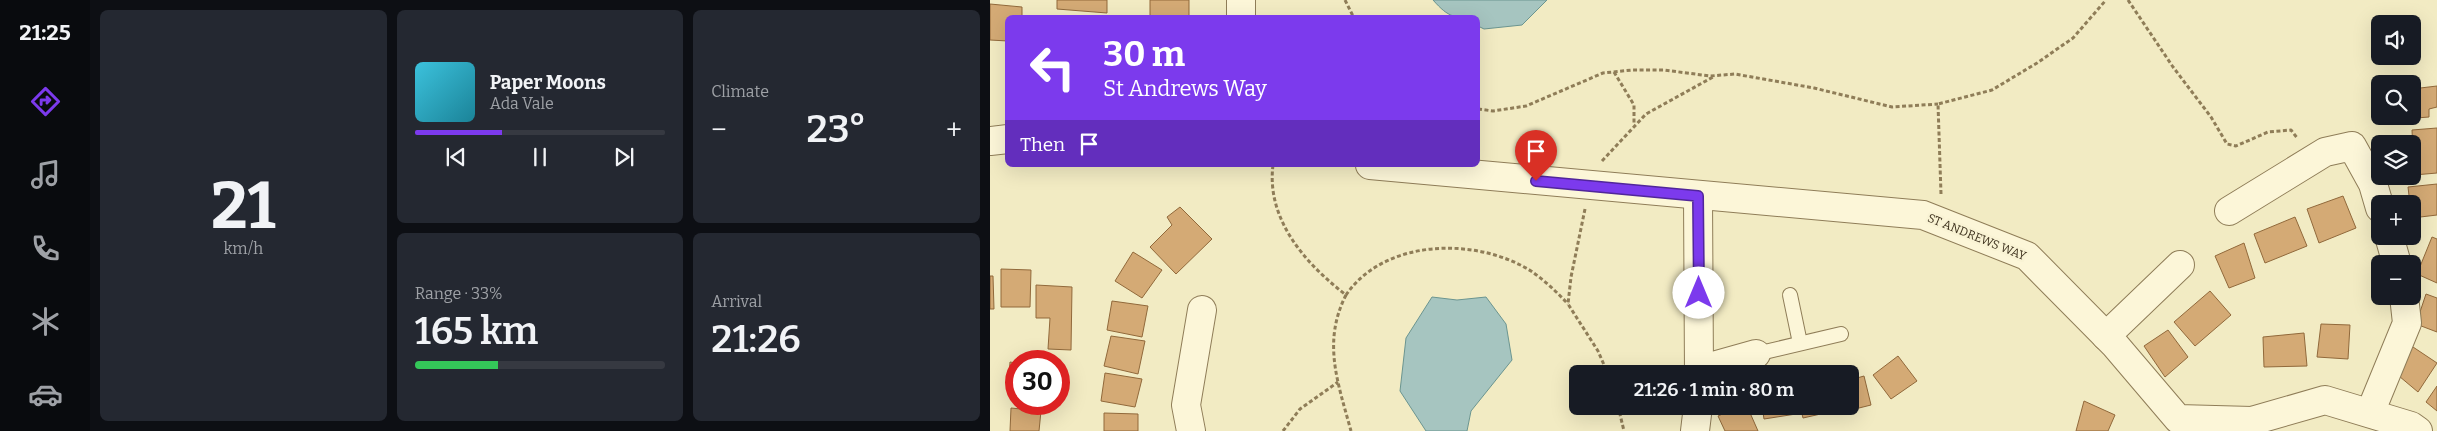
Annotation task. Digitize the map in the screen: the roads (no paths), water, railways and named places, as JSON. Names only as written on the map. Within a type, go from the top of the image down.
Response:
[{"type":"street","points":[[1240,15],[1241,0]]},
{"type":"street","points":[[990,141],[1005,139]]},
{"type":"street","points":[[2229,211],[2324,152],[2352,146],[2373,184],[2376,195]]},
{"type":"street","name":"ST ANDREWS WAY","points":[[1391,167],[1923,215],[2027,256],[2106,336],[2178,419],[2252,421],[2325,400],[2412,426],[2418,431]]},
{"type":"street","points":[[1698,196],[1699,365]]},
{"type":"street","points":[[2106,336],[2180,265]]},
{"type":"street","points":[[2370,413],[2407,323],[2405,305]]},
{"type":"street","points":[[1191,431],[1186,405],[1202,310]]},
{"type":"street","points":[[1721,365],[1756,354]]},
{"type":"street","points":[[1695,431],[1697,415]]},
{"type":"lane","points":[[1790,295],[1800,343]]},
{"type":"lane","points":[[1756,354],[1841,334]]},
{"type":"water","points":[[1433,0],[1547,0],[1522,25],[1484,29],[1480,27],[1480,15],[1450,15]]},
{"type":"water","points":[[1432,297],[1457,300],[1486,297],[1506,324],[1512,360],[1471,411],[1467,431],[1426,431],[1400,391],[1406,338]]}]
